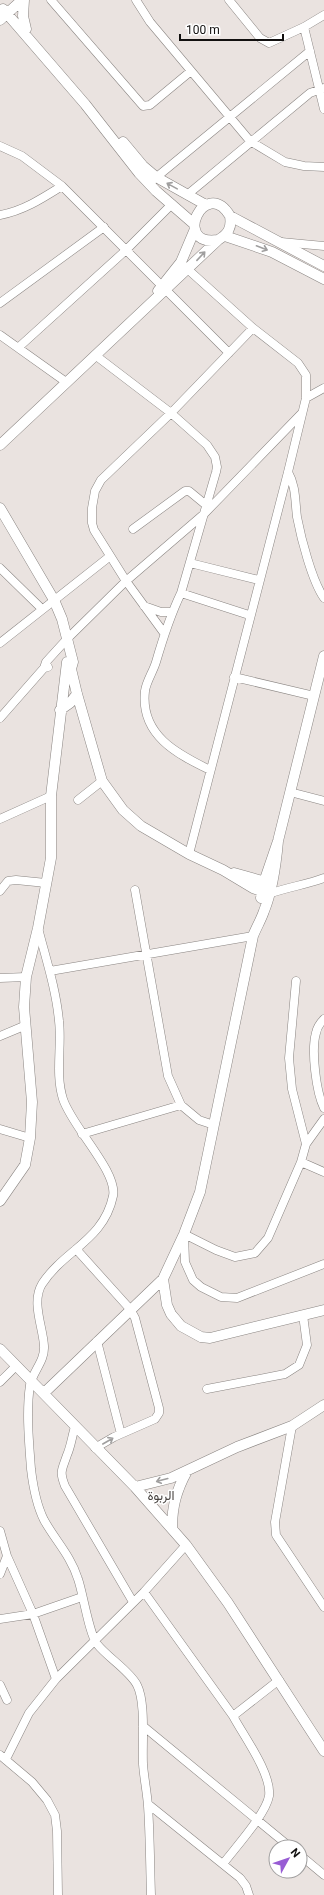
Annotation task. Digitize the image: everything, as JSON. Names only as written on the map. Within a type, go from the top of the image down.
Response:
[{"type":"street","points":[[5,12],[23,0]]},
{"type":"street","points":[[22,28],[23,0]]},
{"type":"street","points":[[51,0],[143,106],[150,105],[191,71]]},
{"type":"street","points":[[136,0],[150,22],[250,141],[285,162],[304,166],[324,167]]},
{"type":"street","points":[[229,0],[260,38],[266,42],[272,43],[324,15]]},
{"type":"street","points":[[5,12],[22,28],[85,104],[153,180],[172,204],[195,227],[199,235],[205,239],[222,238],[272,252],[322,280]]},
{"type":"street","points":[[5,12],[10,24],[22,28]]},
{"type":"street","points":[[304,27],[322,88],[324,109]]},
{"type":"street","points":[[153,180],[310,51]]},
{"type":"street","points":[[187,195],[250,141],[310,93],[322,88]]},
{"type":"street","points":[[0,146],[22,156],[62,186],[104,227],[125,251],[229,353]]},
{"type":"street","points":[[153,180],[206,205]]},
{"type":"street","points":[[0,214],[13,212],[62,186]]},
{"type":"street","points":[[18,347],[125,251],[172,204]]},
{"type":"street","points":[[184,266],[195,227],[197,213],[206,205],[213,204],[226,210],[230,216],[324,266]]},
{"type":"street","points":[[0,445],[152,302],[184,266],[222,238],[230,227],[230,216]]},
{"type":"street","points":[[0,303],[104,227]]},
{"type":"street","points":[[279,242],[324,246]]},
{"type":"street","points":[[184,266],[253,328],[302,368],[306,375],[306,398],[288,472],[189,854]]},
{"type":"street","points":[[164,633],[109,557],[92,524],[92,508],[98,484],[171,413],[253,328]]},
{"type":"street","points":[[0,335],[66,382]]},
{"type":"street","points":[[95,355],[171,413],[207,445],[215,457],[217,467],[181,593],[164,633],[145,690],[145,706],[148,719],[156,734],[168,748],[184,758],[210,770]]},
{"type":"street","points":[[306,398],[324,388]]},
{"type":"street","points":[[0,718],[44,668],[46,662],[126,581],[204,514],[302,414]]},
{"type":"street","points":[[288,472],[294,486],[302,542],[316,583],[324,598]]},
{"type":"street","points":[[134,529],[184,491],[189,491],[206,505]]},
{"type":"street","points":[[0,508],[54,600],[59,614],[58,620],[67,642],[69,665],[102,782],[123,810],[141,826],[189,854],[223,870],[269,888],[311,883],[324,878]]},
{"type":"street","points":[[0,643],[109,557]]},
{"type":"street","points":[[190,563],[259,580]]},
{"type":"street","points":[[0,568],[42,609]]},
{"type":"street","points":[[181,593],[250,615]]},
{"type":"street","points":[[143,606],[161,612],[172,612]]},
{"type":"street","points":[[0,631],[7,637]]},
{"type":"street","points":[[44,1393],[163,1278],[184,1234],[200,1192],[253,936],[259,922],[277,860],[278,841],[324,656]]},
{"type":"street","points":[[0,1201],[25,1165],[30,1138],[32,1102],[24,1026],[26,977],[38,928],[51,858],[51,796],[62,694],[69,665]]},
{"type":"street","points":[[234,677],[314,696]]},
{"type":"street","points":[[62,694],[68,689],[76,691]]},
{"type":"street","points":[[60,710],[70,703],[76,691]]},
{"type":"street","points":[[78,800],[102,782]]},
{"type":"street","points":[[290,792],[324,801]]},
{"type":"street","points":[[0,819],[51,796]]},
{"type":"street","points":[[0,891],[8,881],[16,880],[46,883]]},
{"type":"street","points":[[135,890],[168,1076],[181,1105],[199,1120],[214,1126]]},
{"type":"street","points":[[38,928],[50,971],[59,1018],[60,1033],[58,1050],[63,1097],[71,1117],[111,1177],[114,1192],[109,1211],[103,1224],[48,1276],[40,1289],[38,1309],[44,1350],[42,1359],[31,1380],[28,1417],[35,1492],[43,1518],[72,1564],[95,1642],[137,1685],[139,1691],[143,1726],[143,1766],[148,1804],[151,1895]]},
{"type":"street","points":[[50,971],[253,936]]},
{"type":"street","points":[[0,978],[26,977]]},
{"type":"street","points":[[296,981],[289,1058],[292,1089],[306,1144]]},
{"type":"street","points":[[324,1019],[316,1033],[314,1061],[317,1083],[324,1108]]},
{"type":"street","points":[[0,1036],[24,1026]]},
{"type":"street","points":[[82,1134],[181,1105]]},
{"type":"street","points":[[184,1234],[234,1257],[254,1253],[268,1238],[301,1162],[306,1144],[324,1118]]},
{"type":"street","points":[[0,1129],[30,1138]]},
{"type":"street","points":[[301,1162],[324,1172]]},
{"type":"street","points":[[184,1234],[185,1262],[193,1280],[201,1287],[221,1297],[237,1298],[324,1264]]},
{"type":"street","points":[[76,1249],[130,1309],[135,1318],[159,1408],[159,1413],[152,1421],[121,1434],[95,1448]]},
{"type":"street","points":[[163,1278],[166,1305],[171,1314],[181,1326],[200,1337],[210,1338],[324,1310]]},
{"type":"street","points":[[207,1388],[285,1374],[299,1365],[307,1345],[303,1315]]},
{"type":"street","points":[[97,1341],[121,1434]]},
{"type":"street","points":[[0,1350],[135,1487],[186,1545],[221,1592],[324,1751]]},
{"type":"street","points":[[0,1382],[16,1366]]},
{"type":"street","points":[[135,1487],[171,1478],[237,1448],[292,1426],[324,1405]]},
{"type":"street","points":[[292,1426],[275,1522],[276,1535],[324,1607]]},
{"type":"street","points":[[75,1427],[67,1456],[62,1466],[61,1476],[65,1486],[133,1602]]},
{"type":"street","points":[[172,1529],[172,1509],[175,1497],[187,1471]]},
{"type":"street","points":[[0,1531],[7,1556],[33,1614],[56,1679]]},
{"type":"street","points":[[58,1895],[57,1831],[55,1815],[47,1800],[32,1782],[3,1757],[29,1713],[56,1679],[144,1592],[186,1545]]},
{"type":"street","points":[[0,1574],[7,1556]]},
{"type":"street","points":[[144,1592],[233,1716],[261,1766],[268,1786],[269,1796],[257,1819],[223,1864]]},
{"type":"street","points":[[0,1619],[33,1614],[82,1597]]},
{"type":"street","points":[[233,1716],[278,1680]]},
{"type":"street","points":[[0,1685],[7,1700]]},
{"type":"street","points":[[143,1726],[281,1839]]},
{"type":"street","points":[[148,1804],[240,1878],[246,1886],[249,1895]]},
{"type":"street","points":[[308,1862],[324,1875]]},
{"type":"district","name":"الربوة","points":[[161,1495]]}]
